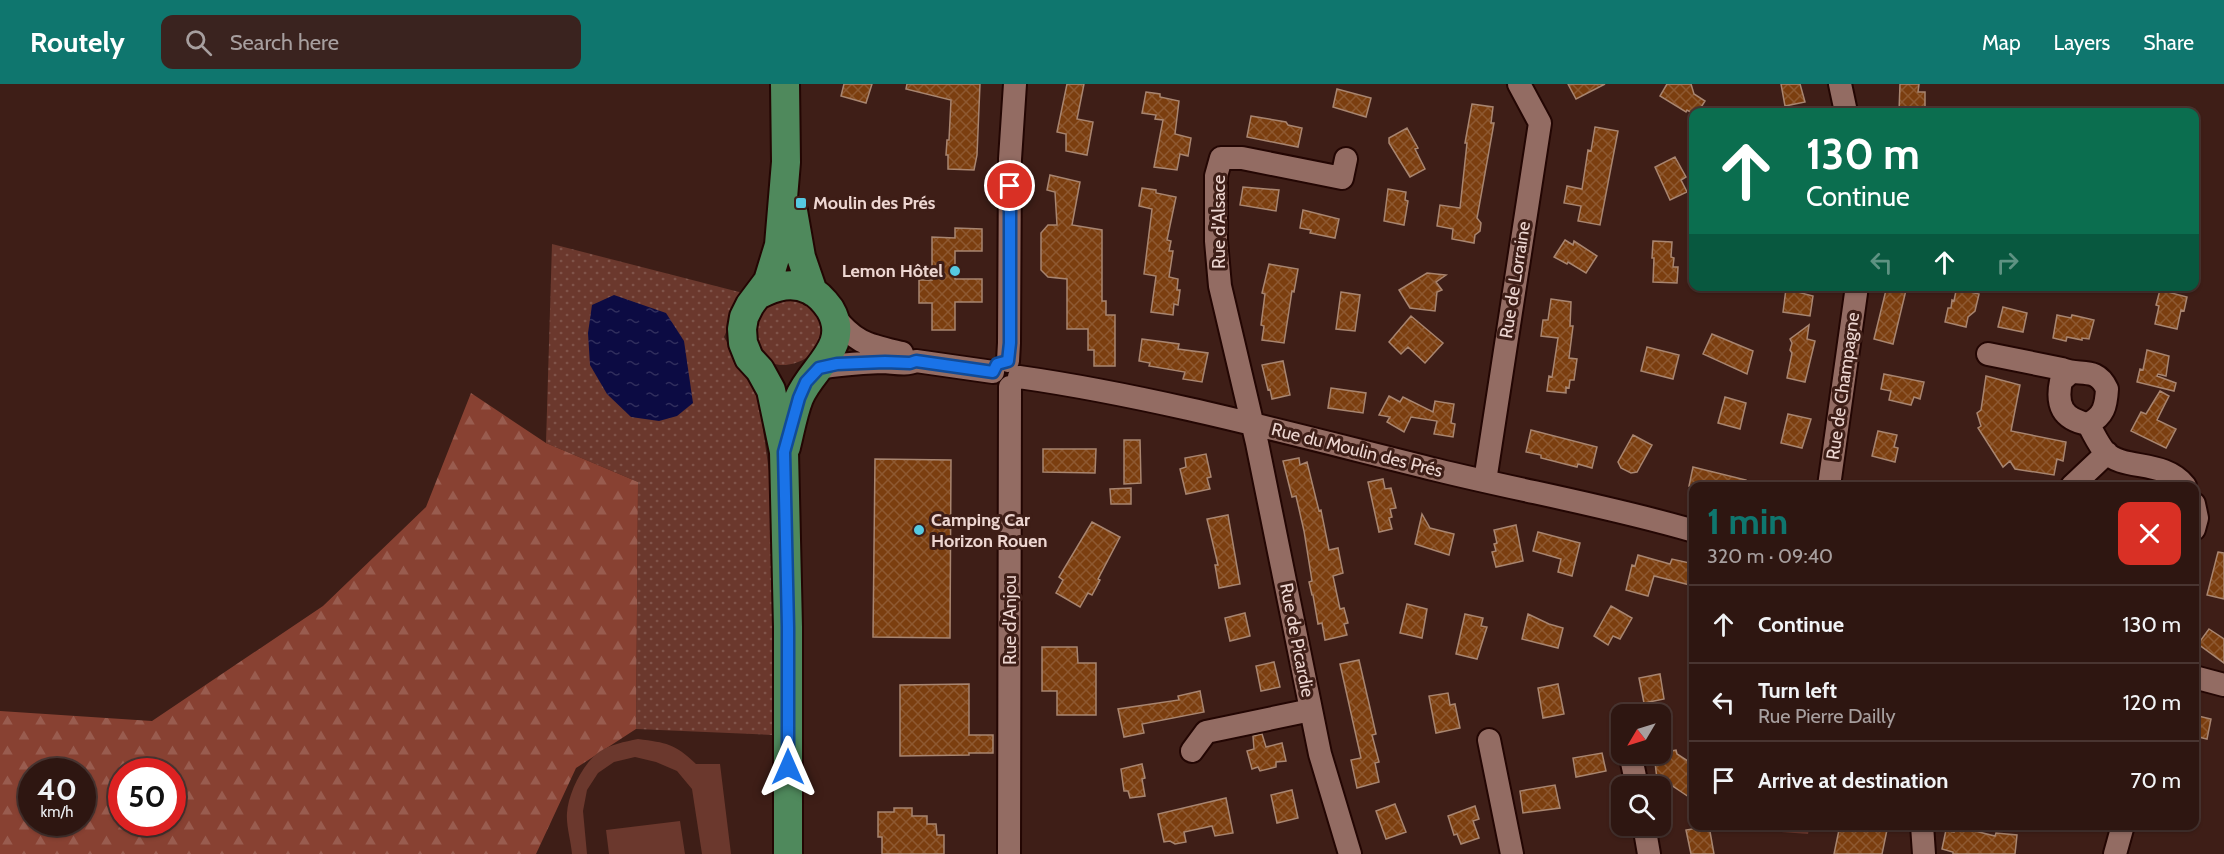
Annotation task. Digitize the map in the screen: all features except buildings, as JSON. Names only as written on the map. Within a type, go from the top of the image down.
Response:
[{"type":"main road","points":[[785,84],[786,162],[779,245],[768,281],[750,305],[741,329],[749,358],[760,370],[771,390],[784,452],[788,627],[788,854]]},
{"type":"main road","points":[[786,162],[797,238],[813,292]]},
{"type":"main road","points":[[758,296],[772,288],[790,285],[813,292],[825,302],[832,314],[836,331],[834,347],[824,363],[806,382],[799,398],[784,452]]},
{"type":"main road","points":[[760,370],[774,377],[788,379],[801,378],[817,370]]},
{"type":"street","name":"Rue d'Anjou","points":[[1010,854],[1007,374],[1010,343],[1010,159],[1015,84]]},
{"type":"street","name":"Rue de Lorraine","points":[[1485,482],[1539,123],[1519,84]]},
{"type":"street","points":[[1840,84],[1845,108]]},
{"type":"street","name":"Rue d'Alsace","points":[[1253,424],[1220,286],[1216,241],[1216,176],[1221,158],[1242,158],[1342,178],[1346,159]]},
{"type":"street","name":"Rue de Champagne","points":[[1830,482],[1856,291]]},
{"type":"street","points":[[832,314],[855,337],[872,347],[910,356],[916,361]]},
{"type":"street","points":[[1988,354],[2062,369],[2070,373]]},
{"type":"street","name":"Rue du Moulin des Prés","points":[[916,361],[1007,374],[1253,424],[1689,530]]},
{"type":"street","points":[[817,370],[837,364],[916,361]]},
{"type":"street","points":[[2079,371],[2099,377],[2107,389],[2104,412],[2097,419],[2088,423],[2076,422],[2064,412],[2059,404],[2058,393],[2061,381],[2070,373],[2079,371]]},
{"type":"street","points":[[2088,423],[2107,453],[2116,458],[2166,471],[2182,482]]},
{"type":"street","name":"Rue de Picardie","points":[[1253,424],[1320,754],[1350,854]]},
{"type":"street","points":[[2076,482],[2107,453]]},
{"type":"street","points":[[2199,678],[2224,685]]},
{"type":"street","points":[[1192,751],[1206,732],[1311,710]]},
{"type":"street","points":[[1489,740],[1512,854]]},
{"type":"street","points":[[1922,830],[1924,854]]},
{"type":"street","points":[[2115,854],[2122,830]]},
{"type":"street","points":[[1646,836],[1648,854]]},
{"type":"shaded area","points":[[552,244],[743,293],[724,337],[758,395],[771,485],[773,735],[636,729],[638,482],[546,443]]},
{"type":"shaded area","points":[[803,295],[824,321],[821,342],[814,351],[798,362],[789,365],[771,363],[756,347],[754,320],[757,308],[759,304]]},
{"type":"shaded area","points":[[638,739],[670,745],[696,764],[720,764],[731,854],[702,854],[692,789],[677,771],[656,762],[635,757],[614,762],[598,773],[587,790],[583,811],[587,854],[572,854],[567,813],[570,797],[582,771],[593,757],[604,749]]},
{"type":"shaded area","points":[[680,821],[685,854],[609,854],[606,830]]},
{"type":"shaded area","points":[[1753,830],[1809,830],[1808,834]]},
{"type":"green space","points":[[471,393],[546,443],[638,482],[636,729],[576,768],[536,854],[0,854],[0,711],[152,721],[323,606],[426,507]]},
{"type":"water","points":[[614,295],[666,313],[684,341],[693,403],[677,416],[659,421],[631,417],[607,394],[590,365],[588,333],[592,305]]},
{"type":"place","name":"Moulin des Prés","points":[[801,203]]},
{"type":"place","name":"Lemon Hôtel","points":[[955,271]]},
{"type":"place","name":"Camping Car Horizon Rouen","points":[[919,530]]},
{"type":"route","points":[[788,767],[784,452],[799,398],[806,382],[814,372],[819,368],[837,364],[916,361],[993,372],[997,364],[1008,361],[1010,186]]}]
